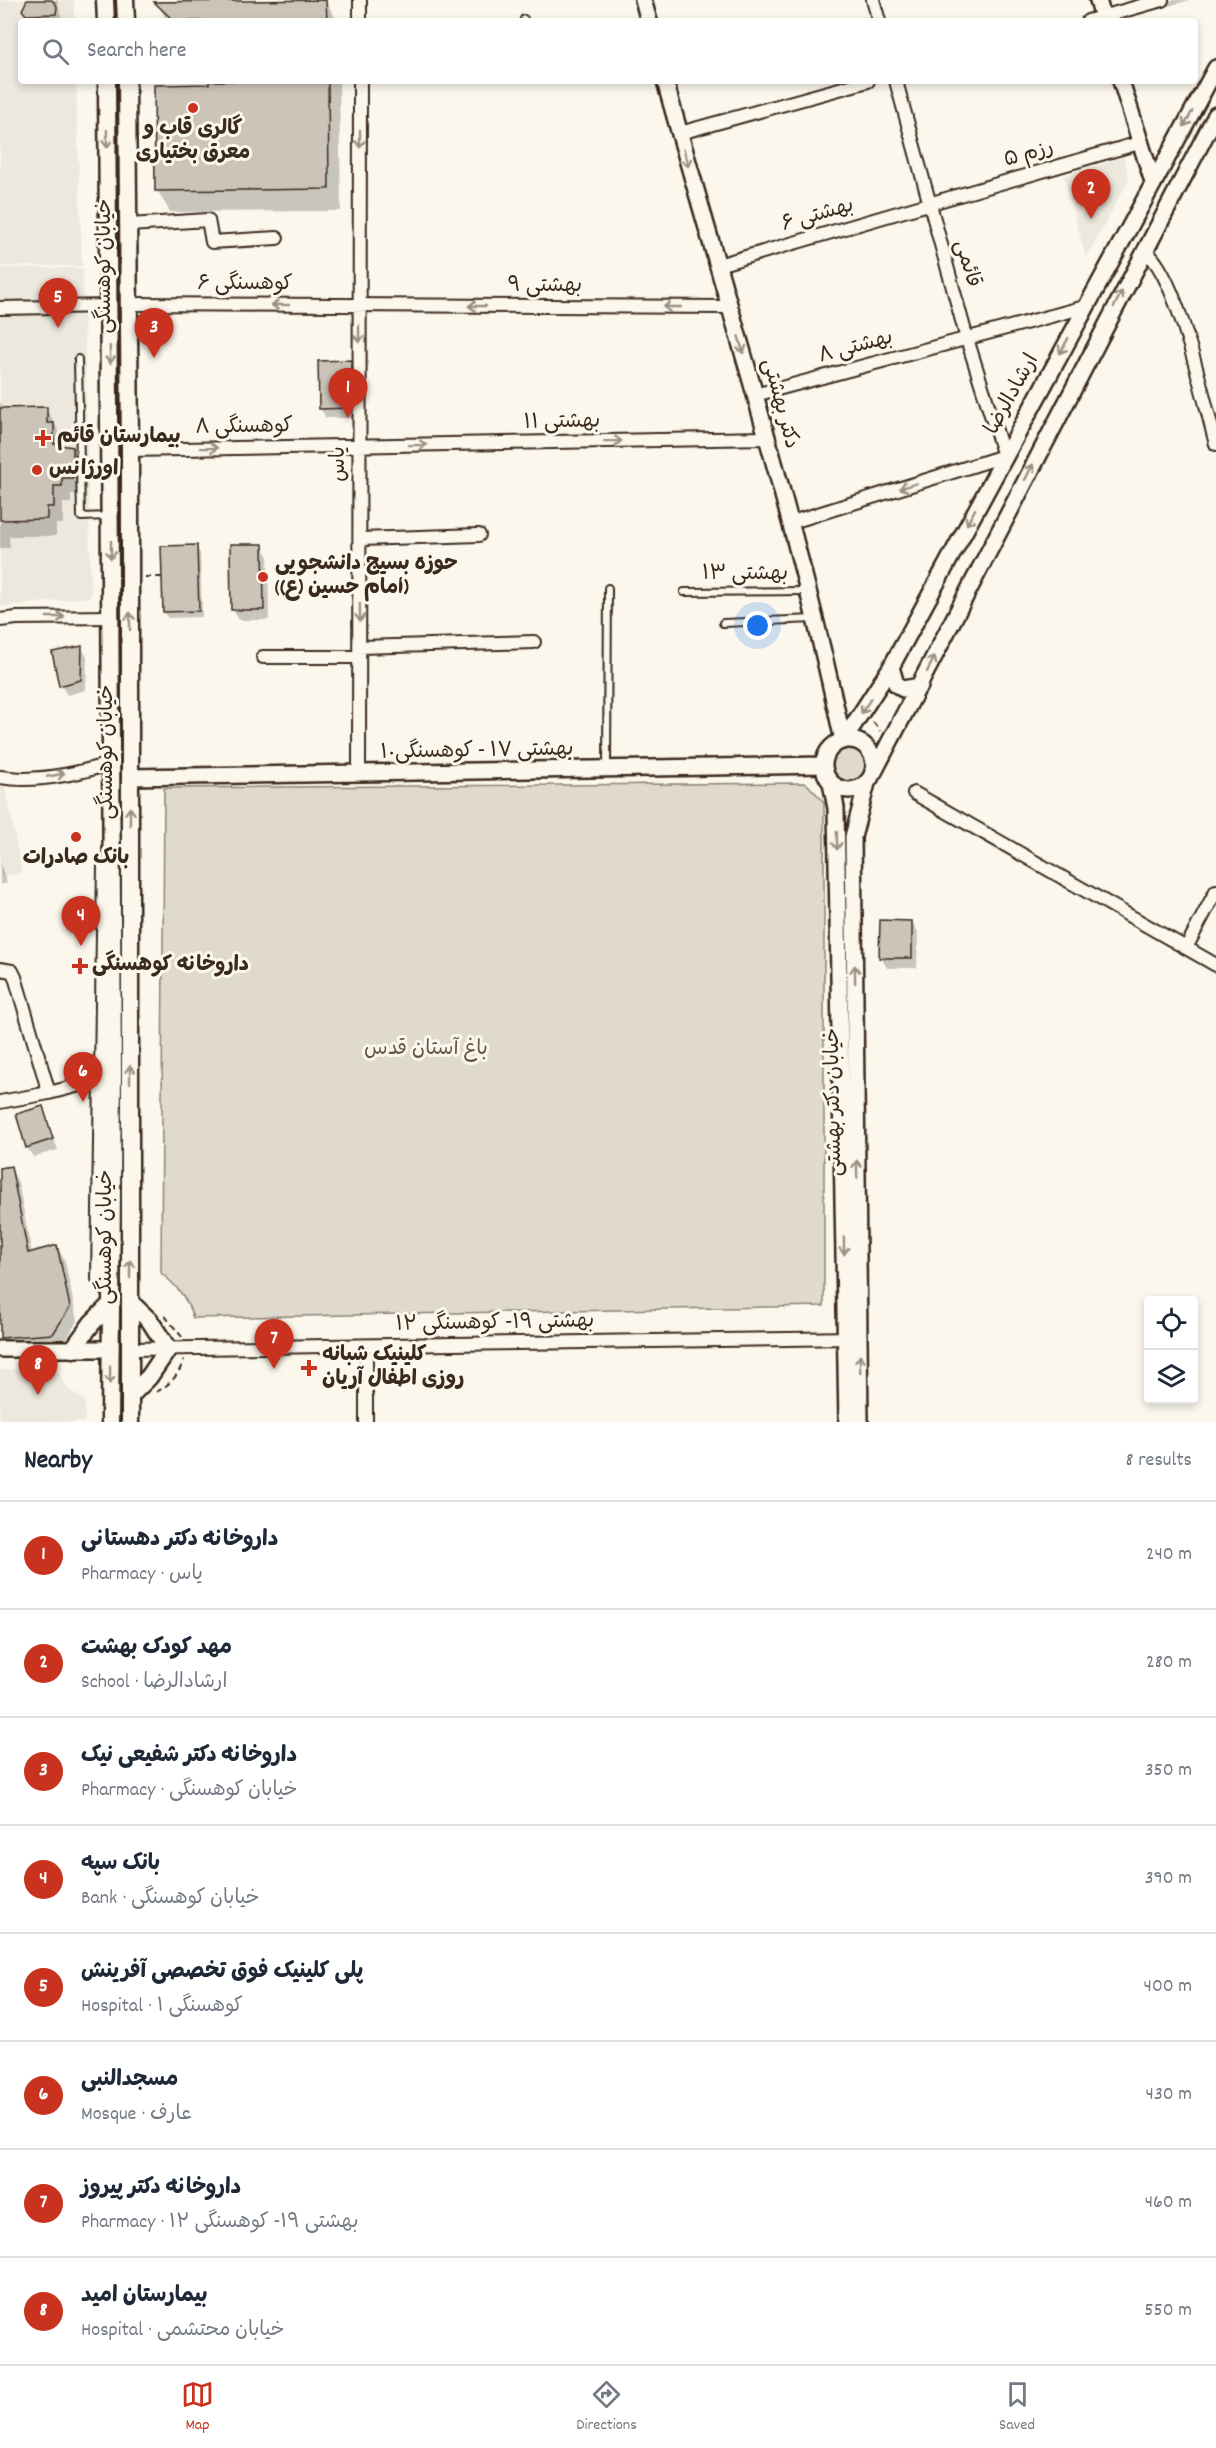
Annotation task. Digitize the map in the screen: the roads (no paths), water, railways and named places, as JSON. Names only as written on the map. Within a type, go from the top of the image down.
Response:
[{"type":"main road","points":[[105,0],[106,18]]},
{"type":"main road","points":[[125,0],[126,18]]},
{"type":"main road","name":"خیابان کوهسنگی","points":[[107,84],[112,617],[108,764],[107,1077],[112,1303],[110,1422]]},
{"type":"main road","name":"خیابان کوهسنگی","points":[[127,84],[130,450],[130,1422]]},
{"type":"main road","points":[[130,1302],[150,1321],[168,1349],[149,1377],[130,1396]]},
{"type":"main road","points":[[74,1349],[92,1323],[112,1303]]},
{"type":"main road","points":[[111,1349],[131,1349]]},
{"type":"street","points":[[360,0],[360,18]]},
{"type":"street","points":[[644,0],[648,18]]},
{"type":"street","points":[[873,0],[878,18]]},
{"type":"street","points":[[1098,0],[1104,18]]},
{"type":"street","points":[[1107,18],[1162,0]]},
{"type":"street","name":"ارشادالرضا","points":[[843,741],[891,667],[1216,68]]},
{"type":"street","name":"یاس","points":[[359,774],[360,84]]},
{"type":"street","name":"دکتر بهشتی","points":[[666,84],[755,395],[807,591],[843,741]]},
{"type":"street","points":[[680,133],[857,84]]},
{"type":"street","name":"قائمی","points":[[897,84],[967,339],[1004,456]]},
{"type":"street","points":[[1122,84],[1153,182]]},
{"type":"street","points":[[870,777],[873,759],[867,747],[856,741],[843,741],[832,747],[824,765],[831,783],[849,790],[870,777],[920,686],[1216,115]]},
{"type":"street","name":"رزم ۵","points":[[929,204],[1139,143]]},
{"type":"street","name":"بهشتی ۶","points":[[718,265],[929,204]]},
{"type":"street","points":[[129,225],[208,220],[212,242],[277,238]]},
{"type":"street","points":[[1144,250],[1154,257],[1172,288],[1216,444]]},
{"type":"street","name":"کوهسنگی ۶","points":[[129,304],[359,305]]},
{"type":"street","name":"بهشتی ۹","points":[[359,305],[730,307]]},
{"type":"street","points":[[0,308],[110,306]]},
{"type":"street","name":"بهشتی ۸","points":[[755,395],[1085,307]]},
{"type":"street","name":"بهشتی ۱۱","points":[[359,446],[766,438]]},
{"type":"street","name":"کوهسنگی ۸","points":[[130,450],[359,446]]},
{"type":"street","points":[[789,523],[1004,456]]},
{"type":"street","points":[[361,539],[479,535]]},
{"type":"street","points":[[0,620],[112,617]]},
{"type":"street","points":[[263,657],[534,642]]},
{"type":"street","points":[[891,667],[892,676],[903,689],[912,690],[920,686]]},
{"type":"street","points":[[0,777],[21,780],[48,777],[108,764]]},
{"type":"street","name":"بهشتی ۱۷ - کوهسنگی۱۰","points":[[130,777],[608,771],[824,765]]},
{"type":"street","name":"خیابان دکتر بهشتی","points":[[848,1422],[853,1338],[853,837],[870,777]]},
{"type":"street","name":"خیابان دکتر بهشتی","points":[[831,783],[836,808],[853,1338],[860,1422]]},
{"type":"street","points":[[914,793],[1216,965]]},
{"type":"street","points":[[1186,948],[1216,891]]},
{"type":"street","points":[[6,970],[49,1093]]},
{"type":"street","points":[[0,1102],[49,1093],[107,1077],[98,1279]]},
{"type":"street","name":"بهشتی ۱۹- کوهسنگی ۱۲","points":[[131,1349],[853,1338]]},
{"type":"street","points":[[366,1346],[366,1422]]},
{"type":"street","points":[[0,1349],[111,1349]]},
{"type":"lane","points":[[78,360],[81,517],[111,516]]},
{"type":"lane","points":[[608,588],[608,771]]},
{"type":"lane","name":"بهشتی ۱۳","points":[[684,592],[807,591]]},
{"type":"lane","points":[[723,623],[814,619]]},
{"type":"place","name":"گالری قاب و معرق بختیاری","points":[[193,108]]},
{"type":"place","name":"مهد کودک بهشت","points":[[1091,219]]},
{"type":"place","name":"پلی کلینیک فوق تخصصی آفرینش","points":[[58,328]]},
{"type":"place","name":"داروخانه دکتر شفیعی نیک","points":[[154,358]]},
{"type":"place","name":"داروخانه دکتر دهستانی","points":[[348,418]]},
{"type":"place","name":"بیمارستان قائم","points":[[43,438]]},
{"type":"place","name":"اورژانس","points":[[37,470]]},
{"type":"place","name":"حوزه بسیج دانشجویی (امام حسین (ع))","points":[[263,577]]},
{"type":"place","name":"بانک صادرات","points":[[76,837]]},
{"type":"place","name":"بانک سپه","points":[[81,946]]},
{"type":"place","name":"داروخانه کوهسنگی","points":[[80,966]]},
{"type":"place","name":"مسجدالنبی","points":[[83,1102]]},
{"type":"place","name":"کلینیک شبانه روزی اطفال آریان","points":[[309,1368]]},
{"type":"place","name":"داروخانه دکتر پیروز","points":[[274,1369]]},
{"type":"place","name":"بیمارستان امید","points":[[38,1395]]},
{"type":"park label","name":"باغ آستان قدس","points":[[426,1050]]}]
